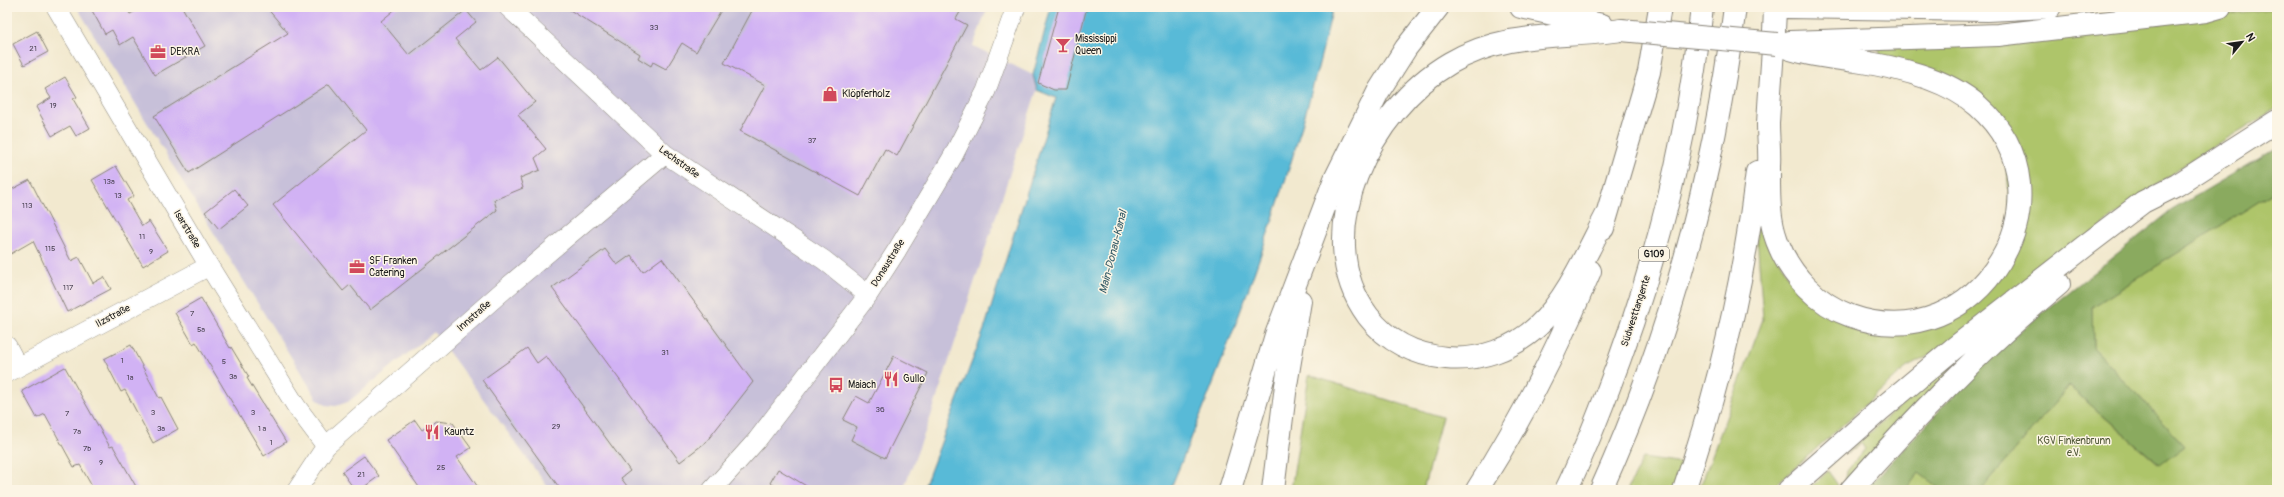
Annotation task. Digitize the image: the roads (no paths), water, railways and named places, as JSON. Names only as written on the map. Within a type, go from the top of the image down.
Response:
[{"type":"highway","points":[[1230,490],[1276,335],[1336,179],[1366,112],[1406,48],[1438,7]]},
{"type":"highway","points":[[1522,7],[1594,22],[1621,30],[1790,46],[1906,71],[1937,82],[1977,105],[1998,130],[2012,155],[2019,178],[2020,200],[2018,218],[2008,248],[1986,282],[1974,294],[1959,304],[1932,317],[1912,322],[1874,322],[1857,318],[1830,306],[1810,292],[1798,278],[1777,241],[1769,205],[1768,125],[1775,7]]},
{"type":"highway","points":[[1477,490],[1514,429],[1569,318],[1596,254],[1649,72],[1660,7]]},
{"type":"highway","name":"Südwesttangente","points":[[1566,490],[1617,367],[1650,265],[1673,179],[1686,119],[1702,7]]},
{"type":"highway","points":[[1601,490],[1657,353],[1691,240],[1720,111],[1735,7]]},
{"type":"highway","points":[[1786,7],[1987,10],[2050,7]]},
{"type":"highway","points":[[1790,46],[1998,35],[2206,11],[2220,7]]},
{"type":"highway","points":[[1607,214],[1553,308],[1530,333],[1500,350],[1478,357],[1455,359],[1435,357],[1415,352],[1398,344],[1383,333],[1364,310],[1352,287],[1345,253],[1345,226],[1350,196],[1362,161],[1380,130],[1401,103],[1427,79],[1450,63],[1476,51],[1535,36],[1572,33],[1594,34],[1621,30]]},
{"type":"highway","points":[[1789,490],[1881,409],[1991,319],[2143,202],[2177,185],[2277,121]]},
{"type":"highway","points":[[1684,490],[1723,362],[1745,258],[1758,163],[1768,125]]},
{"type":"highway","points":[[1851,490],[1918,416],[1996,339],[2089,259],[2149,212],[2177,185]]},
{"type":"highway","points":[[1273,490],[1293,335],[1312,243]]},
{"type":"street","name":"Isarstraße","points":[[56,7],[209,266],[296,406],[326,446]]},
{"type":"street","name":"Lechstraße","points":[[508,7],[665,154],[824,260],[868,295]]},
{"type":"street","name":"Donaustraße","points":[[712,490],[757,440],[868,295],[953,156],[986,91],[1016,7]]},
{"type":"street","name":"Innstraße","points":[[297,490],[326,446],[505,289],[665,154]]},
{"type":"street","name":"Ilzstraße","points":[[7,346],[12,370],[209,266]]},
{"type":"water","name":"Main-Donau-Kanal","points":[[1051,7],[1333,7],[1318,69],[1282,192],[1262,252],[1218,371],[1170,490],[923,490],[985,327],[1056,98],[1037,90],[1033,75]]},
{"type":"place","name":"Mississippi Queen","points":[[1063,45]]},
{"type":"place","name":"DEKRA","points":[[158,52]]},
{"type":"place","name":"Klöpferholz","points":[[830,94]]},
{"type":"place","name":"SF Franken Catering","points":[[357,267]]},
{"type":"place","name":"Gullo","points":[[891,379]]},
{"type":"place","name":"Maiach","points":[[836,385]]},
{"type":"place","name":"Kauntz","points":[[432,432]]},
{"type":"park label","name":"KGV Finkenbrunn e.V.","points":[[2074,446]]}]
